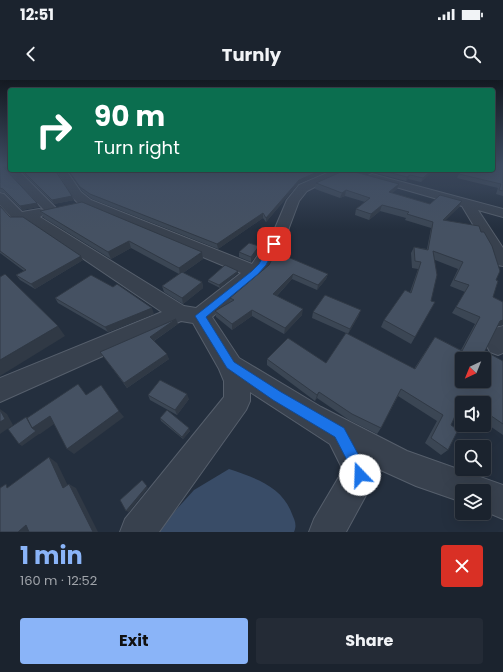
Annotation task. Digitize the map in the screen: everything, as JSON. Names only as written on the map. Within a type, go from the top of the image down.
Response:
[{"type":"street","points":[[28,186],[51,210]]},
{"type":"street","points":[[72,186],[77,194],[74,206]]},
{"type":"street","points":[[0,390],[190,315],[255,272],[262,265],[280,233],[293,200],[303,188],[308,186]]},
{"type":"street","points":[[406,186],[503,213]]},
{"type":"street","points":[[0,197],[19,217],[74,206],[255,272]]},
{"type":"street","points":[[467,203],[503,261]]},
{"type":"street","points":[[28,215],[63,239],[190,315],[230,365],[237,380],[237,401],[138,532]]},
{"type":"street","points":[[230,365],[277,396],[339,432],[396,462],[457,484]]},
{"type":"street","points":[[328,532],[360,475],[358,467],[339,432]]},
{"type":"street","points":[[491,497],[503,502]]},
{"type":"water","points":[[229,469],[266,484],[282,496],[294,519],[294,532],[156,532],[194,490]]},
{"type":"building","points":[[0,186],[21,186],[37,203],[20,206],[3,189],[0,188]]},
{"type":"building","points":[[38,186],[66,186],[72,196],[52,200]]},
{"type":"building","points":[[294,186],[266,218],[263,213],[217,244],[90,194],[80,187]]},
{"type":"building","points":[[324,186],[396,186],[389,192],[430,204],[440,195],[462,201],[443,220],[479,226],[481,232],[484,232],[492,246],[500,271],[496,280],[498,281],[493,297],[503,302],[503,320],[500,321],[485,351],[487,352],[455,352],[455,388],[491,388],[491,354],[503,361],[503,424],[491,416],[491,396],[455,396],[455,416],[451,425],[455,428],[455,432],[457,432],[448,450],[431,438],[443,415],[401,389],[381,428],[352,414],[319,392],[317,395],[267,359],[288,338],[326,363],[346,333],[415,369],[435,337],[462,351],[480,317],[456,307],[469,285],[454,280],[463,262],[433,251],[437,275],[431,301],[435,302],[415,337],[384,320],[405,290],[411,293],[421,262],[415,261],[414,247],[428,250],[433,222],[407,214],[409,212],[382,205],[371,214],[356,209],[370,198],[346,190],[342,193]]},
{"type":"building","points":[[500,186],[503,186],[503,191],[499,190]]},
{"type":"building","points":[[82,202],[202,252],[179,268],[129,241],[108,252],[40,211]]},
{"type":"building","points":[[0,206],[10,217],[23,217],[81,256],[31,284],[16,275],[26,270],[0,251]]},
{"type":"building","points":[[249,243],[259,246],[251,257],[239,252]]},
{"type":"building","points":[[276,252],[328,274],[318,285],[293,274],[273,294],[303,309],[285,328],[252,310],[232,324],[215,311],[234,300],[230,298],[269,265]]},
{"type":"building","points":[[225,265],[238,271],[219,285],[208,280]]},
{"type":"building","points":[[182,272],[202,282],[182,298],[162,286]]},
{"type":"building","points":[[5,274],[58,326],[0,360],[0,277]]},
{"type":"building","points":[[91,275],[113,287],[117,284],[152,308],[105,327],[55,298]]},
{"type":"building","points":[[325,295],[361,310],[350,329],[313,312]]},
{"type":"building","points":[[176,319],[150,337],[167,354],[124,383],[100,352]]},
{"type":"building","points":[[160,380],[187,394],[175,410],[148,395]]},
{"type":"building","points":[[78,384],[86,395],[101,385],[119,411],[67,449],[50,416],[32,428],[27,418]]},
{"type":"building","points":[[0,410],[5,419],[0,422]]},
{"type":"building","points":[[167,410],[189,428],[182,437],[160,418]]},
{"type":"building","points":[[26,417],[32,428],[36,431],[19,444],[8,429]]},
{"type":"building","points":[[49,457],[63,488],[69,484],[93,532],[29,532],[26,525],[18,532],[0,532],[0,488],[6,484],[7,488]]},
{"type":"building","points":[[142,480],[147,486],[126,511],[120,500]]},
{"type":"route","points":[[274,244],[262,265],[255,272],[222,300],[200,316],[230,365],[277,396],[339,432],[358,467],[360,475]]}]
